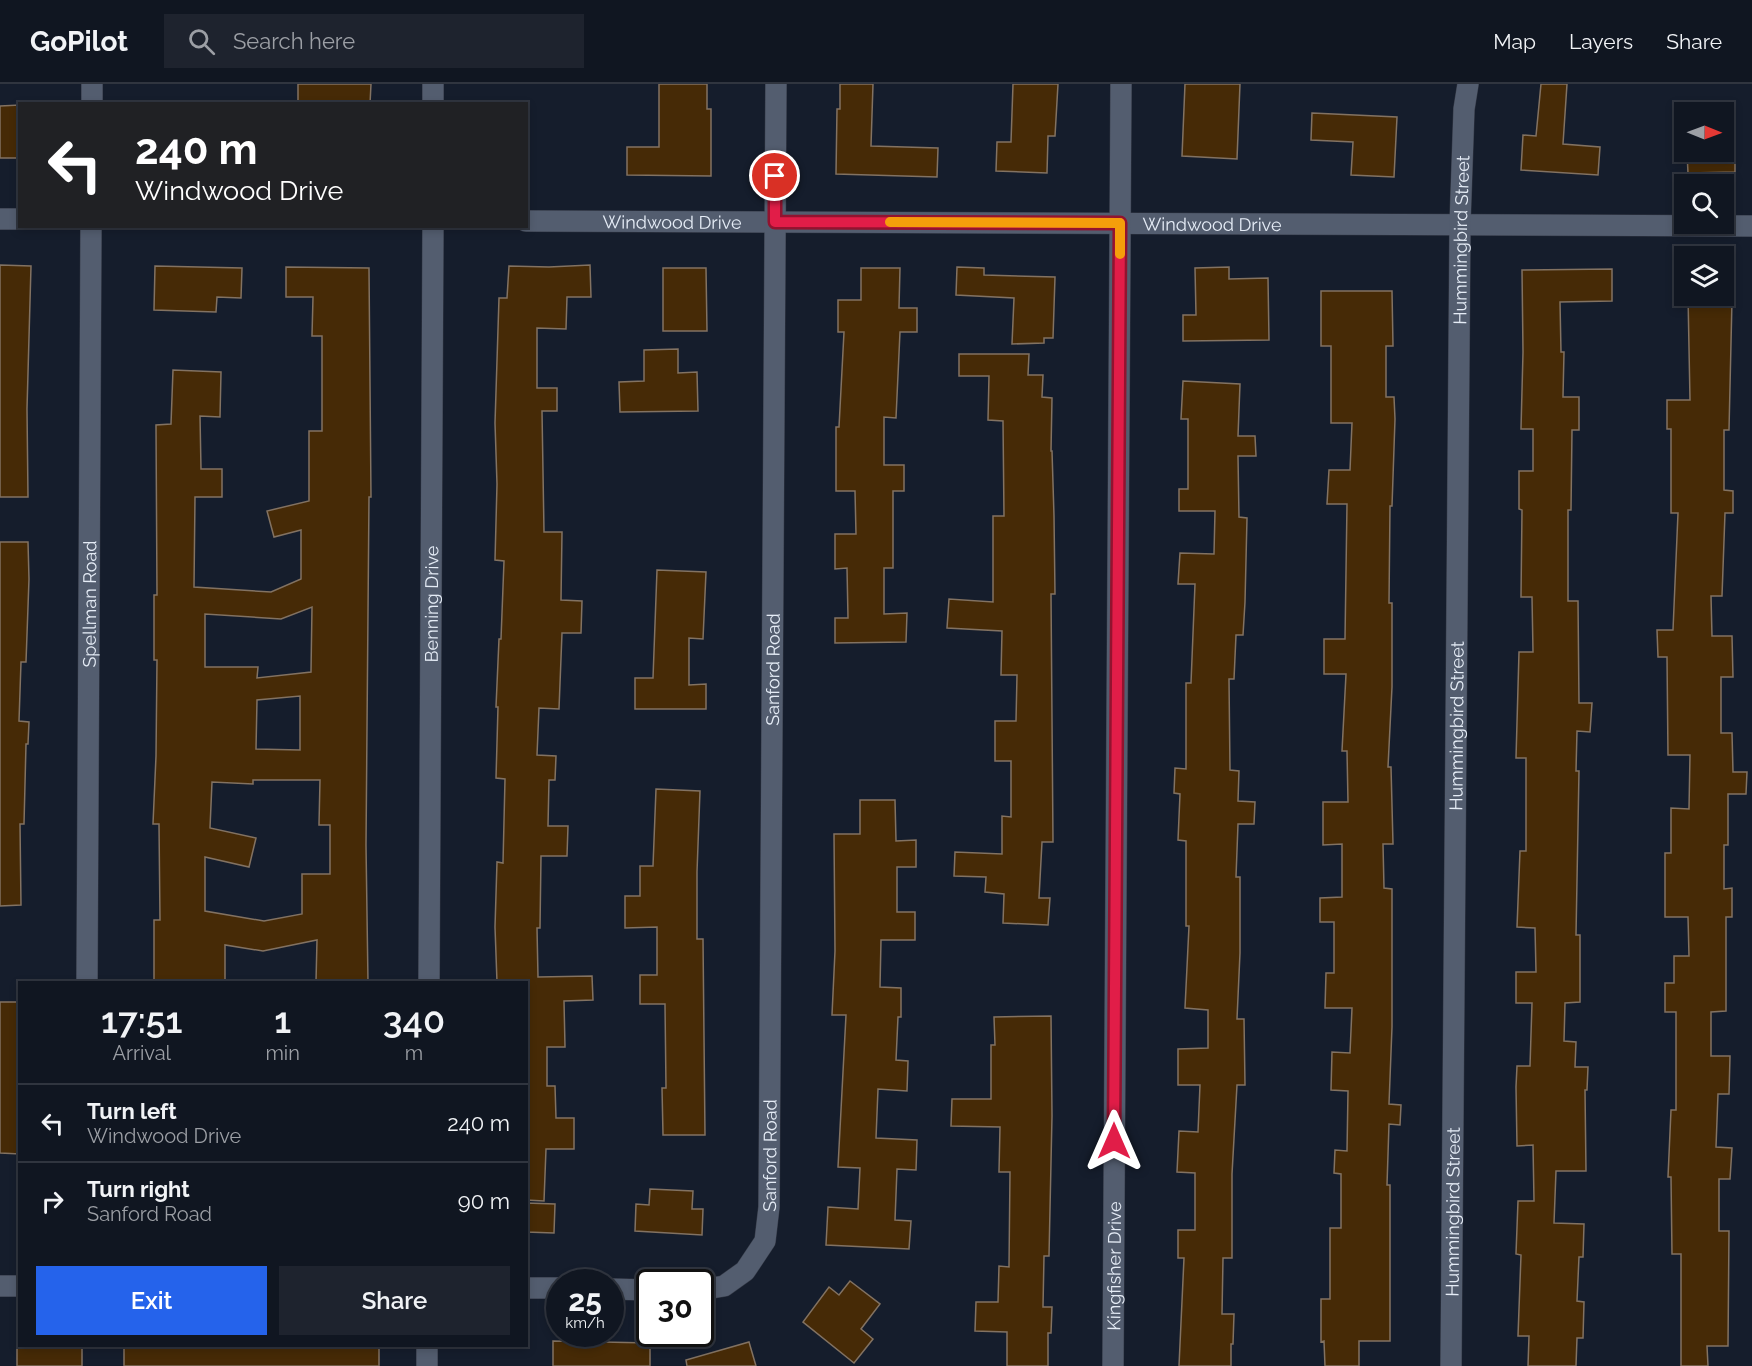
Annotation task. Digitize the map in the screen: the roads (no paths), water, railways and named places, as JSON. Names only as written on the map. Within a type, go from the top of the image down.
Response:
[{"type":"street","points":[[92,84],[92,102]]},
{"type":"street","points":[[433,84],[433,102]]},
{"type":"street","name":"Sanford Road","points":[[714,1288],[724,1286],[745,1271],[765,1241],[769,1207],[776,84]]},
{"type":"street","name":"Kingfisher Drive","points":[[1113,1366],[1121,84]]},
{"type":"street","name":"Hummingbird Street","points":[[1451,1366],[1460,224],[1464,109],[1468,84]]},
{"type":"street","points":[[0,219],[18,219]]},
{"type":"street","name":"Windwood Drive","points":[[528,221],[1752,226]]},
{"type":"street","name":"Spellman Road","points":[[87,981],[91,228]]},
{"type":"street","name":"Benning Drive","points":[[429,981],[433,228]]},
{"type":"street","points":[[0,1286],[18,1286]]},
{"type":"street","points":[[528,1288],[546,1288]]},
{"type":"street","points":[[427,1347],[427,1366]]}]
